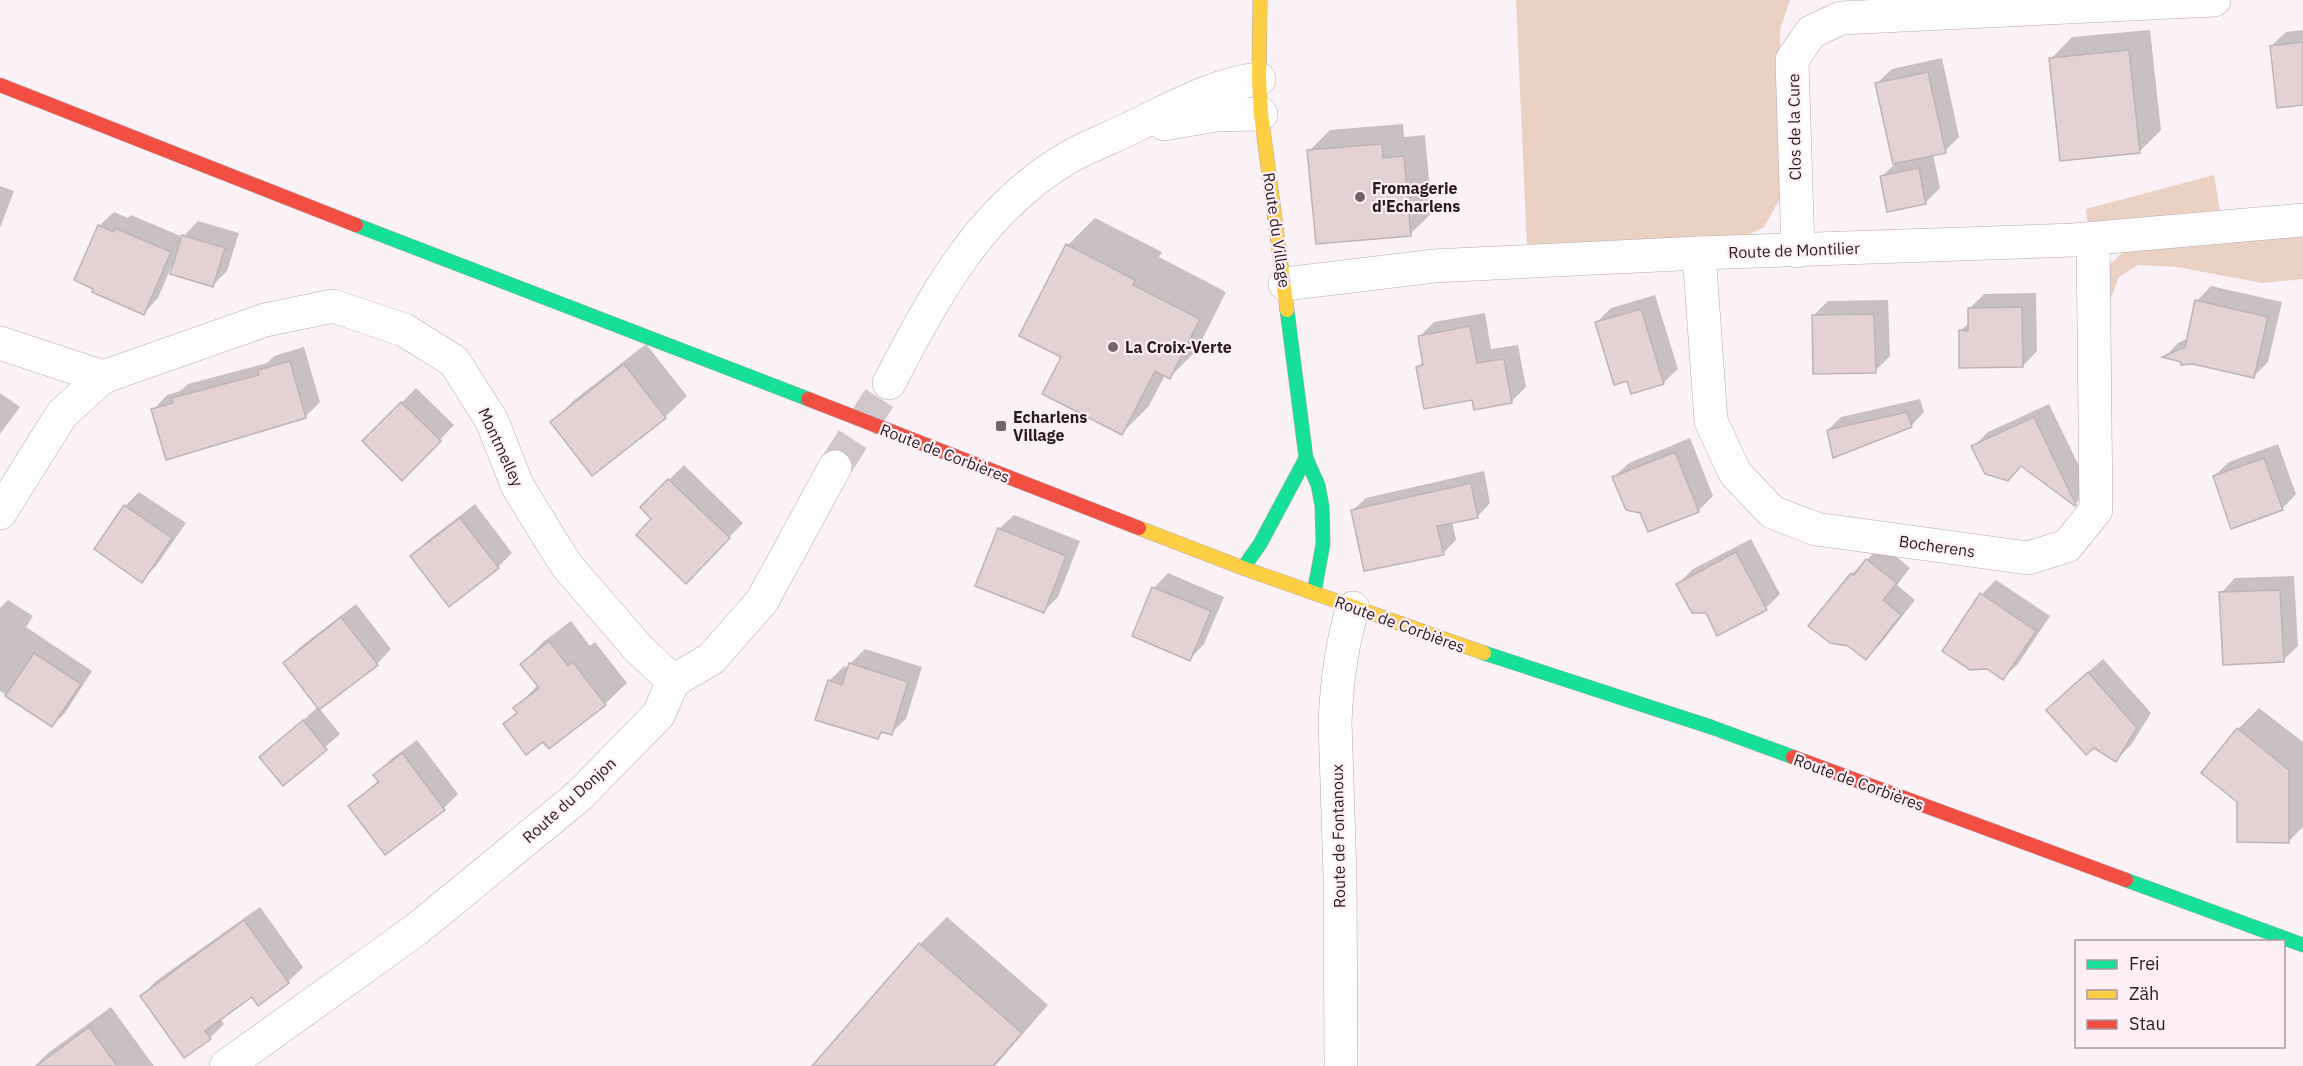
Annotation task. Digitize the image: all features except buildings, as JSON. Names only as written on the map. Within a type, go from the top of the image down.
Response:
[{"type":"main road","name":"Route du Village","points":[[1260,0],[1261,114],[1306,458],[1320,493],[1323,516],[1322,552],[1314,593]]},
{"type":"main road","name":"Route de Corbières","points":[[0,85],[503,284],[669,345],[1243,568],[1431,636],[1711,727],[2303,945]]},
{"type":"main road","points":[[1243,568],[1260,544],[1306,458]]},
{"type":"street","name":"Clos de la Cure","points":[[1798,251],[1792,60],[1810,32],[1841,18],[2011,6],[2214,0]]},
{"type":"street","points":[[889,383],[942,285],[995,215],[1043,174],[1070,157],[1199,95],[1226,85],[1259,79]]},
{"type":"street","points":[[1124,131],[1216,115],[1261,114]]},
{"type":"street","name":"Route de Montilier","points":[[1285,284],[1434,266],[1699,253],[2093,239],[2303,220]]},
{"type":"street","name":"Bocherens","points":[[1699,253],[1711,421],[1736,473],[1772,512],[1816,529],[2028,558],[2067,546],[2096,510],[2093,239]]},
{"type":"street","name":"Montmelley","points":[[0,513],[62,414],[103,377],[265,320],[333,306],[404,330],[454,361],[492,421],[518,484],[568,567],[638,648],[673,681]]},
{"type":"street","points":[[0,343],[103,377]]},
{"type":"street","points":[[673,681],[711,659],[762,601],[835,467]]},
{"type":"street","name":"Route de Fontanoux","points":[[1341,1066],[1340,876],[1335,721],[1346,630],[1353,608]]},
{"type":"street","name":"Route du Donjon","points":[[225,1066],[417,929],[580,795],[659,714],[673,681]]},
{"type":"shaded area","points":[[1516,0],[1790,0],[1780,29],[1782,195],[1764,227],[1736,241],[1527,247]]},
{"type":"shaded area","points":[[2214,175],[2221,217],[2088,227],[2086,209]]},
{"type":"shaded area","points":[[2303,229],[2303,279],[2262,283],[2177,267],[2138,265],[2119,277],[2107,308],[2109,265],[2123,252]]},
{"type":"tunnel","points":[[835,467],[889,383]]},
{"type":"traffic: fast","points":[[356,225],[808,399]]},
{"type":"traffic: fast","points":[[1287,310],[1306,458],[1318,485],[1322,506],[1323,544],[1314,593]]},
{"type":"traffic: fast","points":[[1243,568],[1260,544],[1306,458]]},
{"type":"traffic: fast","points":[[1484,653],[1711,727],[1793,757]]},
{"type":"traffic: fast","points":[[2126,880],[2303,945]]},
{"type":"traffic: slow","points":[[1260,0],[1261,114],[1287,310]]},
{"type":"traffic: slow","points":[[1139,528],[1243,568],[1484,653]]},
{"type":"traffic: jam","points":[[0,85],[356,225]]},
{"type":"traffic: jam","points":[[808,399],[1139,528]]},
{"type":"traffic: jam","points":[[1793,757],[2126,880]]},
{"type":"place","name":"Fromagerie d'Echarlens","points":[[1360,197]]},
{"type":"place","name":"La Croix-Verte","points":[[1113,347]]},
{"type":"place","name":"Echarlens Village","points":[[1001,426]]}]
